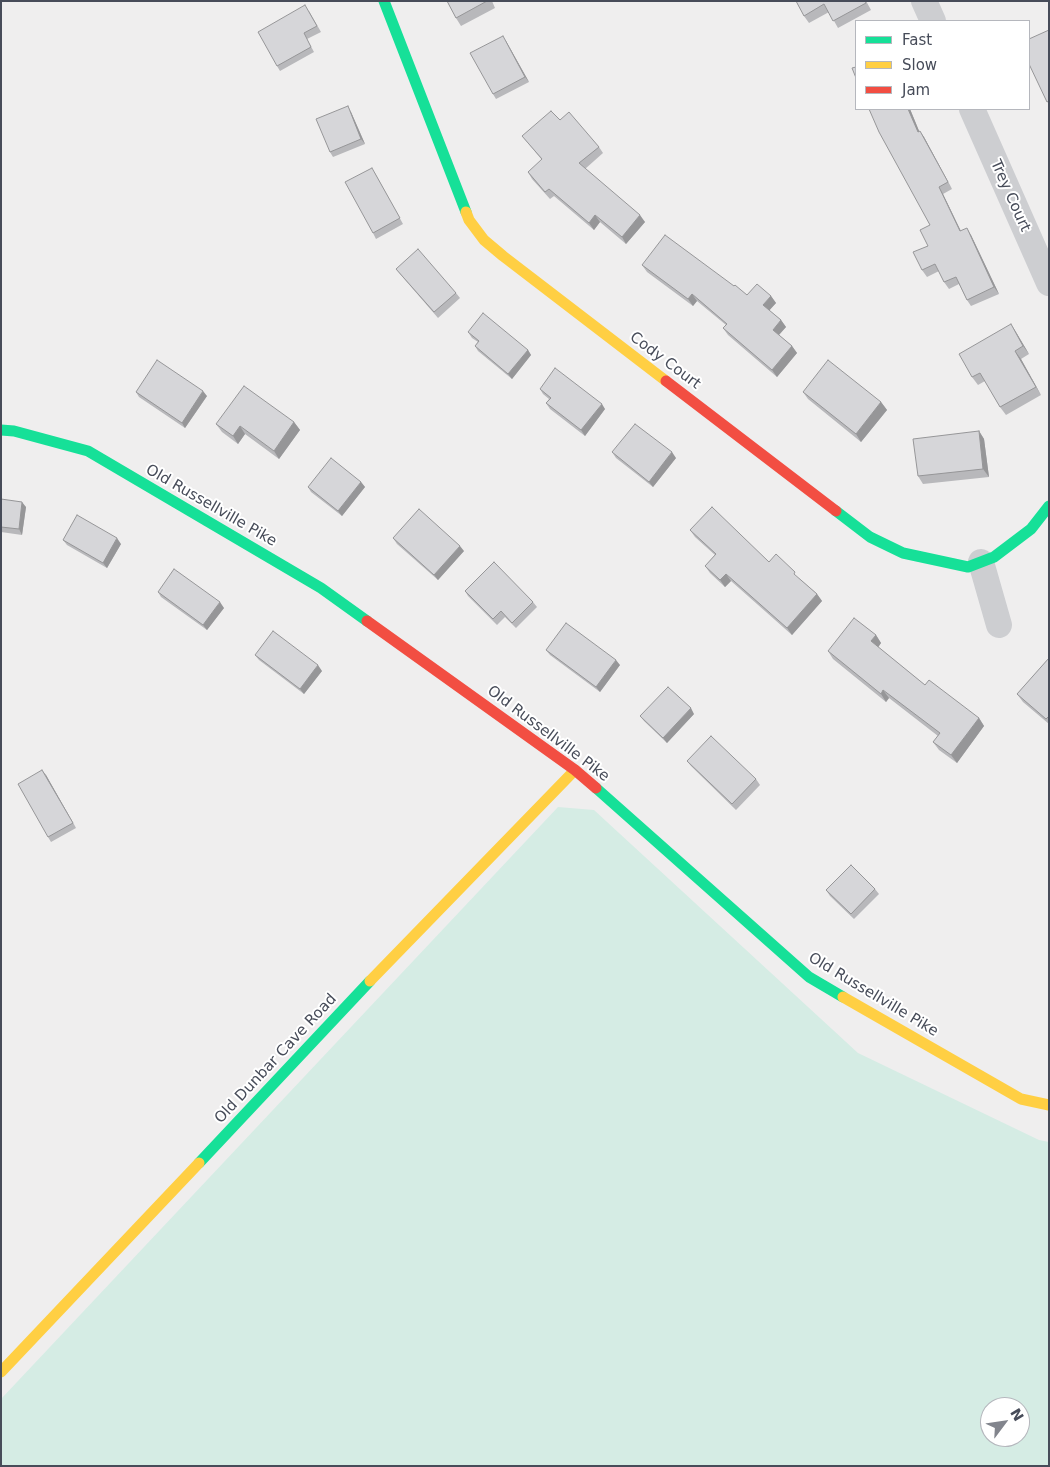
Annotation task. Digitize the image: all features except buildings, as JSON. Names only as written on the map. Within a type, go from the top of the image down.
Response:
[{"type":"street","name":"Cody Court","points":[[384,1],[469,220],[484,240],[870,537],[903,553],[968,567],[994,557],[1031,529],[1049,506]]},
{"type":"street","points":[[924,1],[933,20]]},
{"type":"street","name":"Trey Court","points":[[972,110],[1049,283]]},
{"type":"street","name":"Old Russellville Pike","points":[[1,430],[14,431],[88,452],[321,588],[575,770],[809,977],[1021,1099],[1049,1104]]},
{"type":"street","points":[[982,562],[999,625]]},
{"type":"street","name":"Old Dunbar Cave Road","points":[[1,1372],[380,971],[575,770]]},
{"type":"green space","points":[[558,807],[594,810],[858,1053],[1039,1140],[1049,1142],[1049,1466],[1,1466],[1,1399]]},
{"type":"traffic: fast","points":[[384,1],[466,212]]},
{"type":"traffic: fast","points":[[1,430],[14,431],[88,451],[321,588],[367,621]]},
{"type":"traffic: fast","points":[[836,511],[870,537],[903,553],[968,567],[994,557],[1031,529],[1049,506]]},
{"type":"traffic: fast","points":[[596,788],[809,977],[843,997]]},
{"type":"traffic: fast","points":[[199,1163],[370,981]]},
{"type":"traffic: slow","points":[[466,212],[469,220],[484,240],[666,381]]},
{"type":"traffic: slow","points":[[370,981],[575,770]]},
{"type":"traffic: slow","points":[[843,997],[1021,1099],[1049,1105]]},
{"type":"traffic: slow","points":[[1,1372],[199,1163]]},
{"type":"traffic: jam","points":[[666,381],[836,511]]},
{"type":"traffic: jam","points":[[367,621],[575,770],[596,788]]}]
